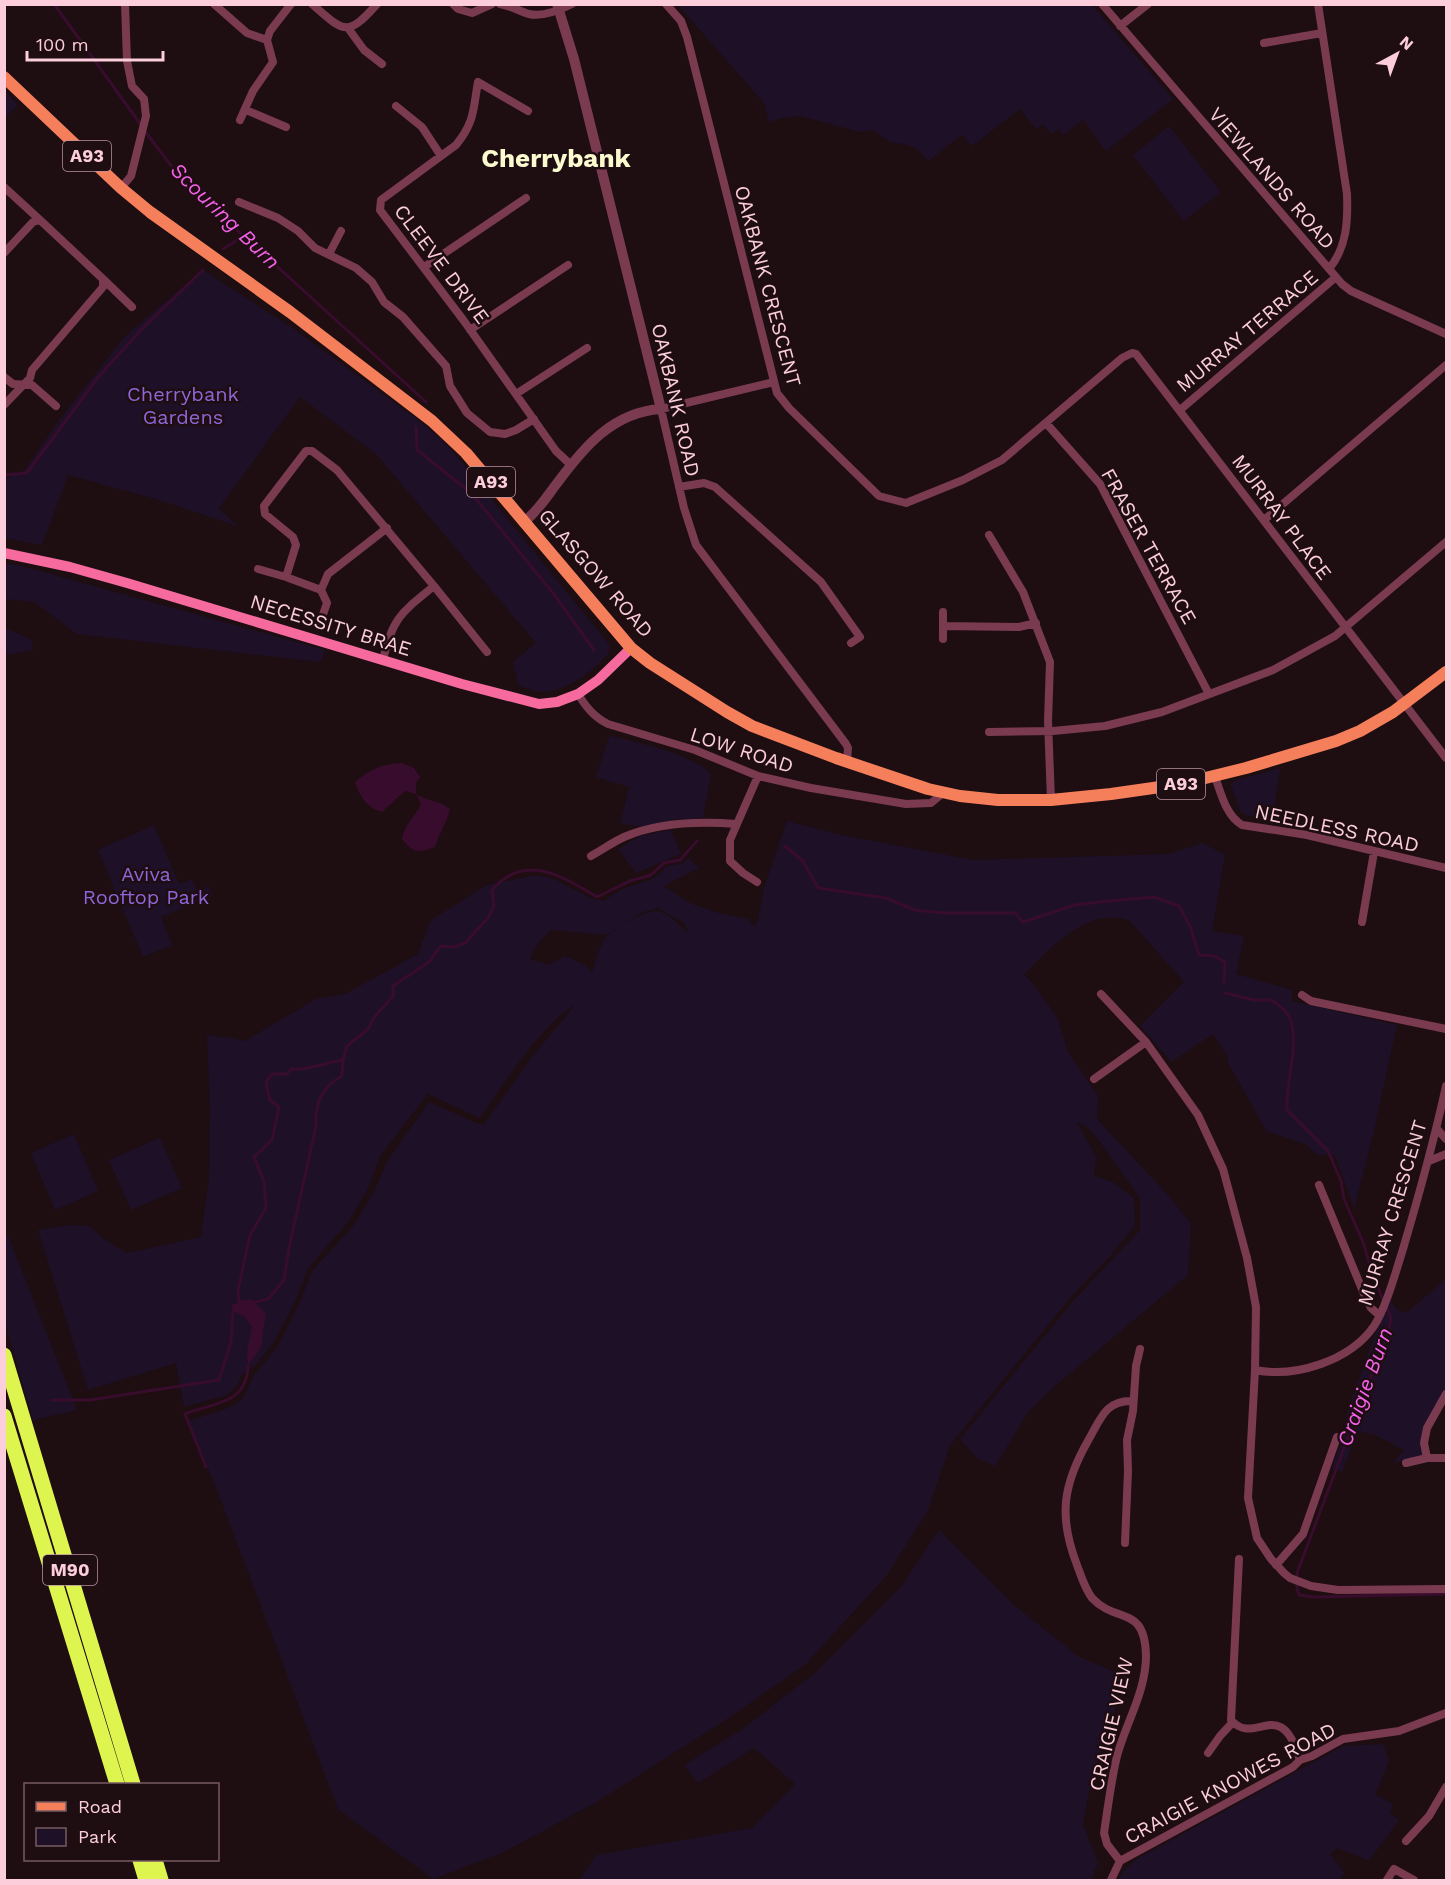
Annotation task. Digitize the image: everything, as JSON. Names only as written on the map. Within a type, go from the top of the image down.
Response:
[{"type":"highway","name":"M90","points":[[4,1355],[132,1783]]},
{"type":"highway","name":"M90","points":[[4,1416],[116,1783]]},
{"type":"highway","points":[[140,1861],[146,1881]]},
{"type":"highway","points":[[155,1861],[161,1881]]},
{"type":"main road","name":"GLASGOW ROAD","points":[[4,77],[121,188],[150,212],[290,312],[432,421],[466,453],[631,648],[647,661],[743,721],[847,761],[943,793],[987,800],[1051,800],[1157,788],[1215,777],[1347,737],[1376,723],[1405,704],[1446,672]]},
{"type":"main road","name":"NECESSITY BRAE","points":[[4,553],[70,567],[127,583],[462,684],[539,704],[557,702],[578,694],[598,680],[631,648]]},
{"type":"street","points":[[121,188],[131,176],[146,116],[144,99],[132,86],[127,61],[125,4]]},
{"type":"street","points":[[214,4],[247,33],[267,40]]},
{"type":"street","points":[[240,120],[253,91],[273,62],[267,40],[270,31],[291,4]]},
{"type":"street","points":[[312,4],[336,25],[348,28],[360,23],[377,4]]},
{"type":"street","points":[[453,4],[458,9],[472,13],[492,4]]},
{"type":"street","points":[[500,4],[529,14],[543,14],[557,7],[572,4]]},
{"type":"street","name":"OAKBANK CRESCENT","points":[[666,4],[681,21],[687,38],[777,393],[789,408],[879,496],[906,503],[930,495],[987,469],[1002,460],[1122,358],[1132,353]]},
{"type":"street","name":"VIEWLANDS ROAD","points":[[1102,4],[1336,278],[1351,291],[1446,334]]},
{"type":"street","points":[[1120,26],[1148,4]]},
{"type":"street","points":[[1318,4],[1347,194],[1348,216],[1342,249],[1329,270]]},
{"type":"street","name":"OAKBANK ROAD","points":[[557,7],[574,59],[691,536],[760,633],[846,744],[847,761]]},
{"type":"street","points":[[348,28],[364,50],[382,64]]},
{"type":"street","points":[[1263,43],[1322,33]]},
{"type":"street","name":"CLEEVE DRIVE","points":[[528,111],[478,82],[471,124],[456,145],[381,200],[379,206],[556,451],[571,465]]},
{"type":"street","points":[[396,106],[422,127],[441,156]]},
{"type":"street","points":[[246,110],[286,127]]},
{"type":"street","points":[[4,187],[132,307]]},
{"type":"street","points":[[424,267],[526,198]]},
{"type":"street","points":[[239,202],[278,218],[298,231],[315,248],[356,268],[372,282],[384,302],[403,317],[446,366],[450,386],[467,413],[490,432],[505,434],[534,419]]},
{"type":"street","points":[[4,253],[33,222],[40,220]]},
{"type":"street","points":[[329,254],[340,231]]},
{"type":"street","points":[[470,330],[568,265]]},
{"type":"street","name":"MURRAY TERRACE","points":[[1179,410],[1336,278]]},
{"type":"street","points":[[4,405],[30,378],[32,370],[103,287],[103,279]]},
{"type":"street","points":[[516,394],[587,348]]},
{"type":"street","name":"MURRAY PLACE","points":[[1132,353],[1140,358],[1405,704]]},
{"type":"street","points":[[1264,520],[1446,365]]},
{"type":"street","points":[[4,377],[13,384],[32,385],[56,405]]},
{"type":"street","points":[[525,521],[537,511],[588,443],[604,430],[650,410],[661,410],[774,382]]},
{"type":"street","name":"FRASER TERRACE","points":[[1046,423],[1100,484],[1209,694]]},
{"type":"street","points":[[286,578],[296,545],[293,537],[265,514],[264,506],[306,451],[312,451],[337,470],[487,652]]},
{"type":"street","points":[[679,488],[704,483],[715,487],[822,582],[860,637],[851,643]]},
{"type":"street","points":[[321,590],[328,574],[387,528]]},
{"type":"street","points":[[989,535],[1023,592],[1050,662],[1048,732],[1051,800]]},
{"type":"street","points":[[989,732],[1048,732],[1105,726],[1162,712],[1273,670],[1301,657],[1346,628],[1446,542]]},
{"type":"street","points":[[258,569],[321,590],[327,603],[320,623]]},
{"type":"street","points":[[383,660],[397,618],[434,586]]},
{"type":"street","points":[[942,612],[943,639]]},
{"type":"street","points":[[943,626],[1019,627],[1036,623]]},
{"type":"street","name":"LOW ROAD","points":[[578,694],[590,711],[598,719],[608,724],[695,750],[758,776],[811,788],[906,804],[930,803],[943,793]]},
{"type":"street","points":[[1405,704],[1446,758]]},
{"type":"street","points":[[757,882],[730,861],[730,840],[758,776]]},
{"type":"street","name":"NEEDLESS ROAD","points":[[1215,777],[1228,811],[1236,822],[1242,825],[1285,831],[1446,868]]},
{"type":"street","points":[[591,856],[625,837],[654,828],[712,822],[736,824]]},
{"type":"street","points":[[1362,922],[1374,852]]},
{"type":"street","points":[[1101,994],[1146,1042],[1198,1115],[1223,1169],[1247,1258],[1256,1307],[1248,1498],[1257,1538],[1276,1565],[1288,1577],[1304,1584],[1338,1590],[1446,1589]]},
{"type":"street","points":[[1302,995],[1311,1001],[1446,1029]]},
{"type":"street","points":[[1094,1079],[1146,1042]]},
{"type":"street","name":"MURRAY CRESCENT","points":[[1255,1370],[1304,1370],[1332,1360],[1359,1342],[1374,1326],[1393,1282],[1429,1161],[1446,1086]]},
{"type":"street","points":[[1437,1129],[1446,1138]]},
{"type":"street","points":[[1429,1161],[1446,1154]]},
{"type":"street","points":[[1320,1185],[1364,1294],[1371,1308],[1381,1311]]},
{"type":"street","points":[[1125,1544],[1127,1440],[1140,1349]]},
{"type":"street","points":[[1427,1458],[1424,1443],[1427,1428],[1446,1394]]},
{"type":"street","name":"CRAIGIE VIEW","points":[[1120,1861],[1107,1844],[1104,1833],[1117,1756],[1141,1686],[1146,1656],[1142,1630],[1132,1618],[1098,1603],[1087,1591],[1068,1537],[1065,1501],[1067,1488],[1078,1458],[1108,1408],[1117,1402],[1133,1401]]},
{"type":"street","points":[[1276,1565],[1303,1534],[1336,1437]]},
{"type":"street","points":[[1406,1463],[1427,1458],[1446,1458]]},
{"type":"street","points":[[1239,1559],[1231,1715],[1233,1722],[1240,1727],[1251,1729],[1268,1724],[1280,1726],[1290,1738],[1300,1760]]},
{"type":"street","name":"CRAIGIE KNOWES ROAD","points":[[1111,1881],[1120,1861],[1293,1767],[1300,1760],[1351,1737],[1399,1731],[1446,1713]]},
{"type":"street","points":[[1208,1753],[1233,1722]]},
{"type":"street","points":[[1406,1841],[1429,1816],[1445,1793]]},
{"type":"street","points":[[1387,1881],[1394,1869],[1414,1881]]},
{"type":"green space","points":[[678,5],[1092,5],[1173,99],[1106,151],[1083,120],[1063,135],[1059,129],[1051,134],[1043,124],[1036,129],[1020,109],[972,146],[962,135],[928,161],[918,150],[904,144],[890,142],[873,130],[860,132],[800,116],[769,122],[764,103]]},
{"type":"green space","points":[[5,91],[18,105],[5,117]]},
{"type":"green space","points":[[1169,126],[1221,192],[1184,221],[1133,155]]},
{"type":"green space","name":"Cherrybank Gardens","points":[[203,270],[291,327],[425,425],[449,447],[609,644],[609,653],[603,660],[588,673],[562,688],[543,692],[519,686],[513,662],[536,643],[376,454],[300,397],[219,508],[237,526],[156,499],[68,475],[42,545],[5,538],[5,479],[25,470],[59,420],[125,336]]},
{"type":"green space","points":[[5,564],[18,565],[325,650],[320,662],[77,634],[34,602],[5,599]]},
{"type":"green space","points":[[5,628],[32,640],[33,650],[5,655]]},
{"type":"green space","points":[[613,736],[679,755],[691,760],[711,774],[703,818],[673,820],[643,827],[620,824],[629,787],[596,777],[609,737]]},
{"type":"green space","points":[[1280,768],[1272,822],[1243,814],[1231,785],[1234,781]]},
{"type":"green space","points":[[787,821],[837,834],[973,860],[1168,854],[1203,843],[1225,855],[1212,931],[1244,936],[1236,974],[1292,990],[1292,1001],[1397,1025],[1354,1209],[1335,1155],[1318,1155],[1305,1144],[1266,1131],[1228,1062],[1228,1057],[1213,1034],[1171,1062],[1140,1026],[1184,982],[1130,921],[1114,918],[1099,919],[1071,932],[1024,975],[1057,1017],[1068,1052],[1098,1096],[1097,1119],[1168,1195],[1191,1224],[1188,1275],[1055,1386],[1029,1411],[995,1466],[978,1459],[960,1439],[1074,1300],[1140,1230],[1140,1198],[1097,1138],[1086,1126],[1077,1122],[1096,1157],[1094,1176],[1113,1182],[1134,1198],[1135,1226],[1071,1297],[950,1445],[928,1510],[887,1575],[806,1664],[730,1717],[595,1803],[504,1852],[433,1879],[338,1809],[217,1490],[188,1421],[229,1408],[242,1400],[254,1375],[278,1346],[300,1302],[312,1271],[354,1225],[374,1191],[388,1160],[429,1102],[479,1124],[484,1124],[531,1058],[575,1005],[562,1014],[537,1040],[480,1118],[428,1094],[380,1156],[368,1188],[349,1221],[308,1268],[296,1300],[274,1342],[255,1366],[242,1374],[238,1384],[228,1395],[184,1407],[176,1363],[88,1390],[38,1230],[69,1225],[89,1226],[107,1241],[128,1253],[201,1237],[209,1177],[210,1108],[207,1035],[245,1041],[316,999],[345,994],[418,954],[431,920],[487,885],[536,875],[552,878],[591,898],[604,901],[621,890],[652,879],[665,867],[683,863],[688,858],[699,868],[664,886],[690,903],[718,913],[748,919],[755,927],[764,888]],"holes":[[[658,908],[684,923],[689,933],[669,917],[655,911],[623,925],[643,912]],[[622,925],[606,937],[592,972],[585,965],[565,956],[548,965],[530,959],[537,944],[551,930],[606,935]]]},
{"type":"green space","name":"Aviva Rooftop Park","points":[[154,825],[179,884],[192,879],[197,891],[209,886],[213,896],[161,917],[172,945],[143,957],[98,850]]},
{"type":"green space","points":[[671,830],[681,854],[636,873],[618,849],[640,836]]},
{"type":"green space","points":[[74,1134],[98,1191],[55,1210],[31,1153]]},
{"type":"green space","points":[[160,1138],[182,1188],[131,1210],[109,1160]]},
{"type":"green space","points":[[4,1228],[77,1410],[33,1420],[5,1323]]},
{"type":"green space","points":[[1446,1279],[1446,1390],[1431,1414],[1425,1456],[1393,1463],[1404,1450],[1375,1435],[1358,1431],[1342,1472],[1332,1468],[1344,1434],[1348,1409],[1378,1326],[1391,1300],[1396,1309],[1406,1313]]},
{"type":"green space","points":[[939,1530],[1015,1606],[1078,1656],[1126,1677],[1092,1777],[1083,1824],[1098,1863],[1091,1880],[580,1880],[596,1855],[752,1828],[795,1784],[754,1748],[698,1783],[684,1765],[741,1730],[814,1674],[901,1587]]},
{"type":"green space","points":[[1383,1744],[1389,1761],[1375,1795],[1393,1804],[1390,1813],[1399,1820],[1369,1861],[1337,1848],[1330,1854],[1345,1873],[1339,1880],[1118,1880],[1123,1871],[1137,1859],[1343,1746]]},
{"type":"shaded area","points":[[402,763],[414,768],[420,777],[416,783],[416,794],[405,791],[382,812],[368,805],[355,782],[377,768]]},
{"type":"shaded area","points":[[416,794],[450,809],[435,847],[420,851],[413,850],[402,839],[405,829],[421,804]]},
{"type":"shaded area","points":[[251,1299],[266,1313],[261,1347],[248,1366],[247,1352],[252,1327],[245,1317],[233,1311],[231,1306],[239,1301]]},
{"type":"waterway","name":"Scouring Burn","points":[[54,4],[141,125]]},
{"type":"waterway","name":"Scouring Burn","points":[[144,130],[182,180],[426,402]]},
{"type":"waterway","points":[[223,249],[242,237]]},
{"type":"waterway","points":[[4,475],[27,473],[99,376],[142,329],[203,270]]},
{"type":"waterway","name":"Scouring Burn","points":[[416,427],[417,450],[471,493],[553,593],[594,650]]},
{"type":"waterway","points":[[255,1302],[268,1299],[284,1280],[316,1126],[318,1103],[329,1085],[342,1076],[347,1046],[368,1029],[375,1016],[393,996],[393,986],[429,962],[441,946],[455,947],[465,943],[488,918],[494,906],[492,890],[517,872],[544,871],[597,897],[630,881],[651,875],[664,863],[680,860],[697,841]]},
{"type":"waterway","name":"Craigie Burn","points":[[785,846],[803,861],[818,888],[886,898],[915,910],[942,913],[1015,913],[1023,922],[1075,905],[1154,897],[1179,906],[1190,926],[1199,955],[1214,956],[1225,962],[1224,983]]},
{"type":"waterway","name":"Craigie Burn","points":[[1225,993],[1254,1000],[1272,1000],[1289,1016],[1293,1050],[1287,1110],[1328,1151],[1341,1181],[1344,1199],[1363,1242],[1383,1300]]},
{"type":"waterway","points":[[239,1301],[238,1290],[250,1235],[266,1208],[264,1181],[254,1157],[272,1140],[279,1107],[270,1100],[266,1082],[272,1074],[286,1074],[292,1069],[310,1068],[343,1060]]},
{"type":"waterway","name":"Craigie Burn","points":[[1386,1306],[1391,1318],[1389,1329],[1297,1573],[1297,1589],[1299,1595],[1313,1597],[1446,1594]]},
{"type":"waterway","points":[[52,1400],[90,1400],[219,1380],[231,1342],[233,1311]]},
{"type":"waterway","points":[[206,1467],[185,1414],[235,1396],[246,1379],[248,1366]]},
{"type":"district","name":"Cherrybank","points":[[556,158]]}]
